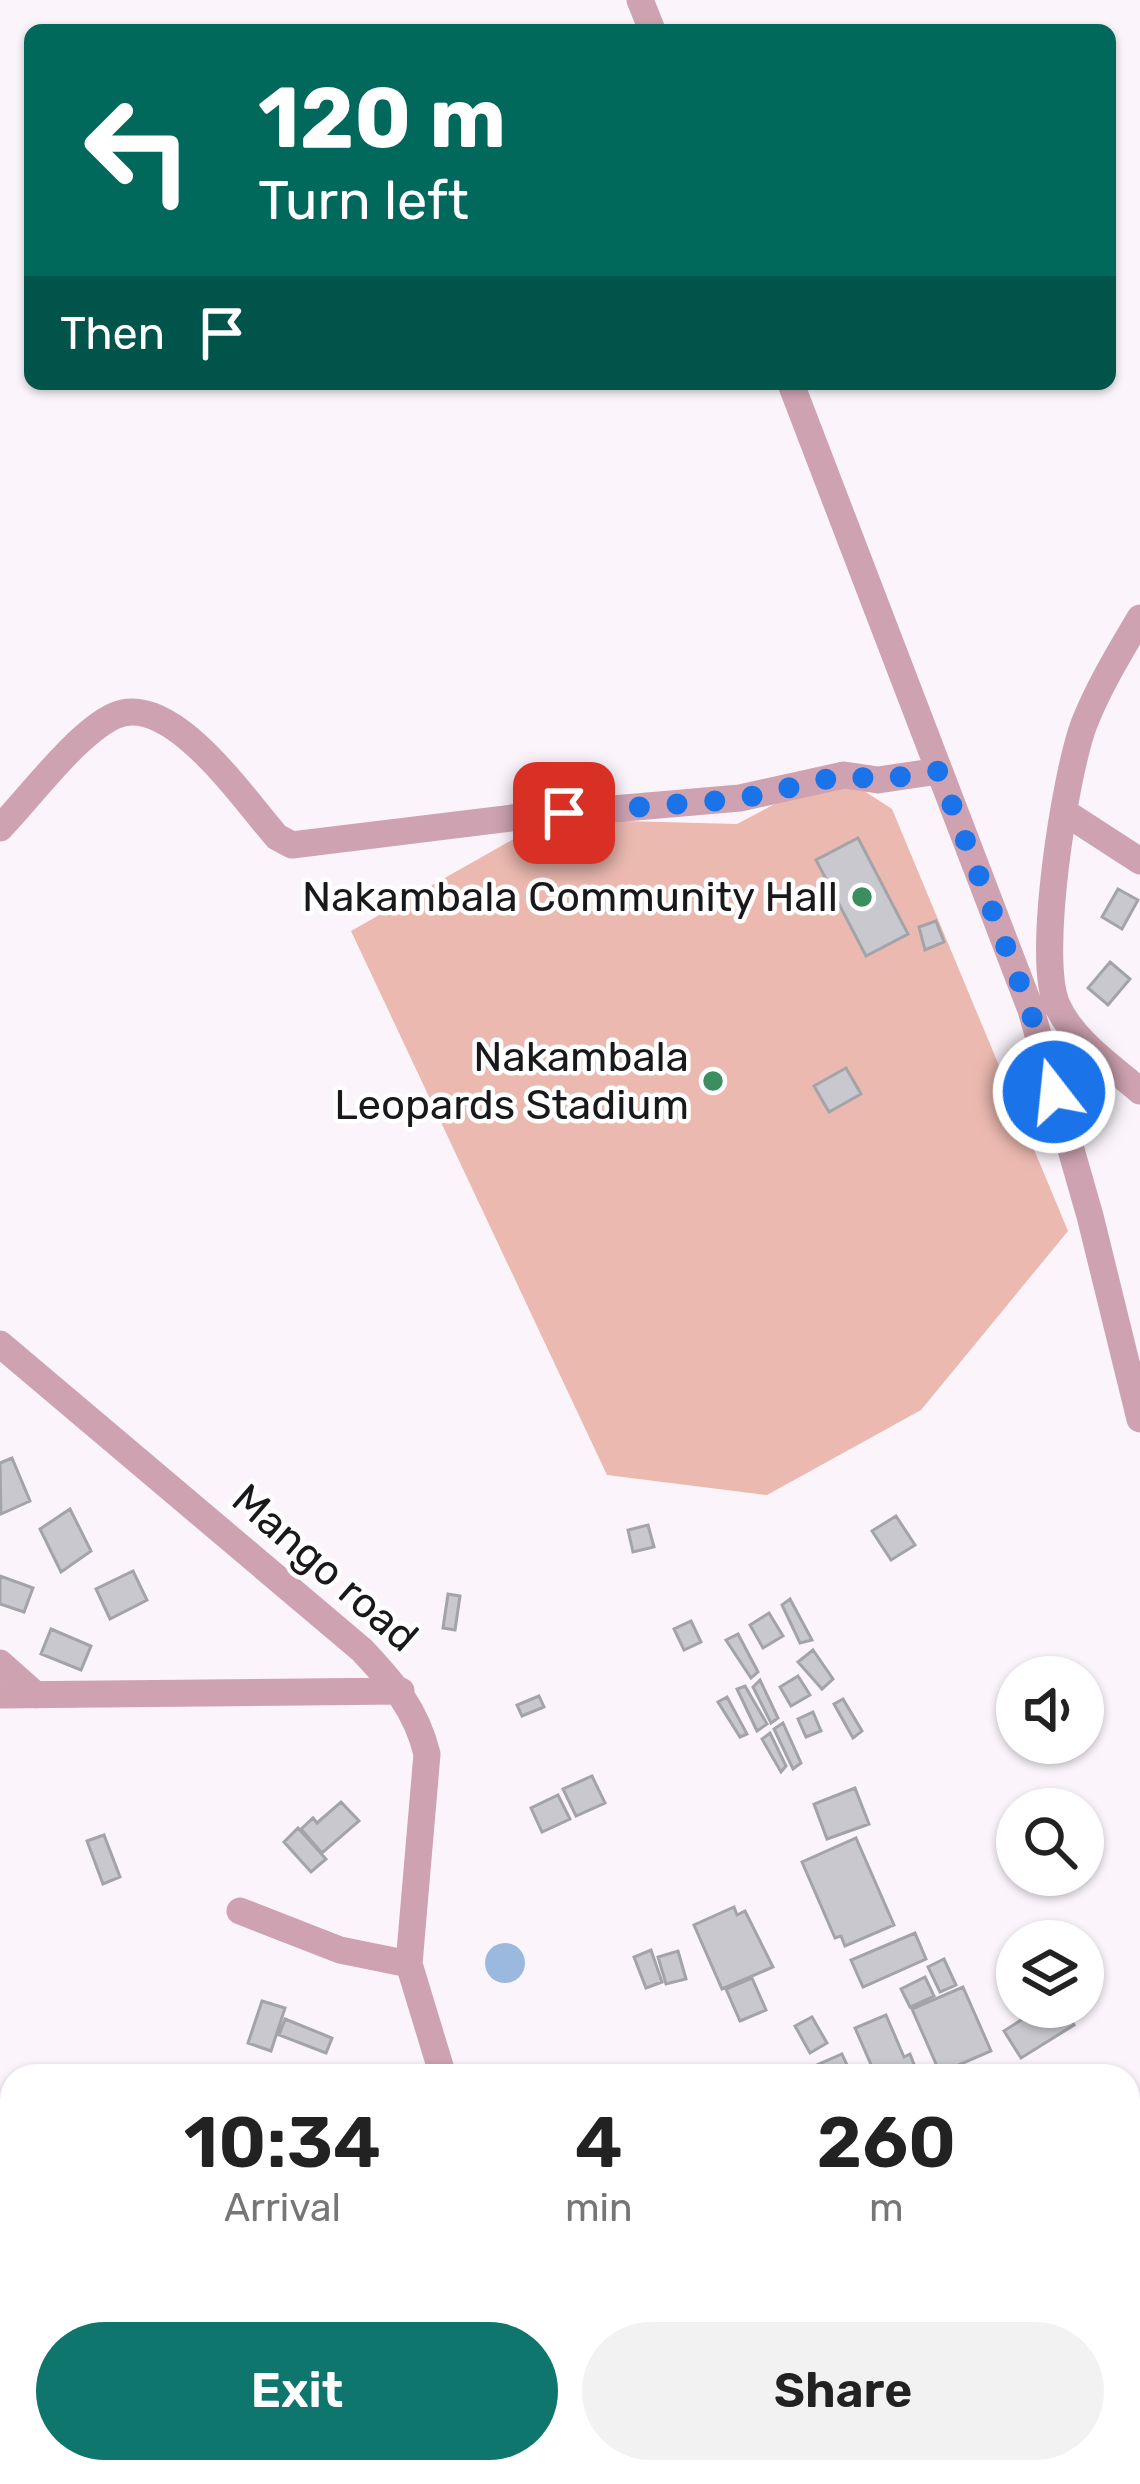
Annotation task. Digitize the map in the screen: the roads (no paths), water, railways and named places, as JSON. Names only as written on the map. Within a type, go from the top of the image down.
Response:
[{"type":"street","points":[[793,390],[939,771],[1044,1008],[1140,1419]]},
{"type":"street","points":[[1044,1008],[1050,928],[1083,727],[1136,633]]},
{"type":"street","points":[[0,828],[96,727],[131,712],[149,713],[183,732],[277,837],[292,845],[740,799],[844,775],[878,780],[939,771]]},
{"type":"street","points":[[1066,813],[1140,861]]},
{"type":"street","points":[[1044,1008],[1140,1090]]},
{"type":"street","name":"Mango road","points":[[0,1343],[362,1650],[401,1690],[420,1726],[427,1754],[409,1964],[439,2064]]},
{"type":"street","points":[[0,1663],[36,1695]]},
{"type":"street","points":[[0,1695],[401,1690]]},
{"type":"street","points":[[240,1911],[340,1949],[409,1964]]},
{"type":"water","points":[[505,1943],[519,1949],[525,1963],[519,1977],[505,1983],[491,1977],[485,1963],[491,1949]]},
{"type":"place","name":"Nakambala Community Hall","points":[[862,897]]},
{"type":"place","name":"Nakambala Leopards Stadium","points":[[713,1081]]}]
